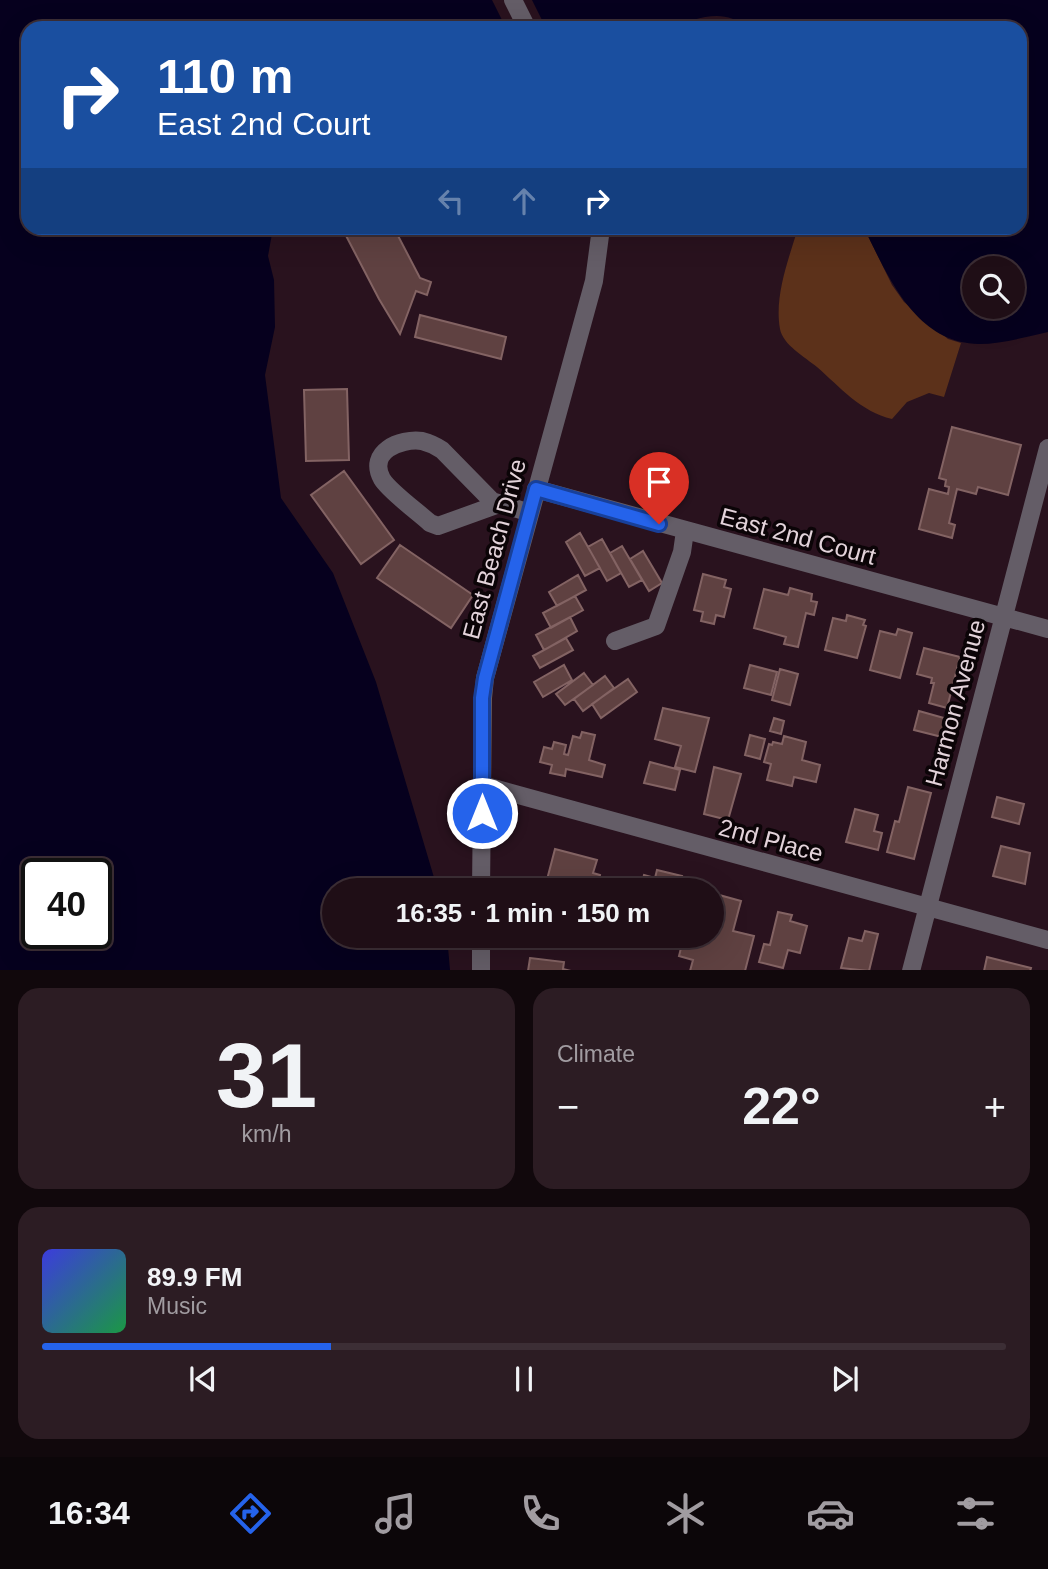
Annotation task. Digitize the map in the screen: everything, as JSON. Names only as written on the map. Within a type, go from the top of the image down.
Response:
[{"type":"street","points":[[513,0],[524,21]]},
{"type":"street","name":"East Beach Drive","points":[[481,878],[482,698],[485,678],[594,281],[600,235]]},
{"type":"street","points":[[499,503],[438,526],[430,523],[383,481],[378,469],[381,456],[390,446],[403,442],[420,441],[432,444],[442,450],[492,501],[499,503],[530,513]]},
{"type":"street","name":"Harmon Avenue","points":[[911,970],[1048,448]]},
{"type":"street","name":"East 2nd Court","points":[[536,489],[1048,629]]},
{"type":"street","points":[[615,641],[656,626],[682,552],[685,531]]},
{"type":"street","name":"2nd Place","points":[[482,785],[1048,940]]},
{"type":"street","points":[[481,948],[481,970]]},
{"type":"shaded area","points":[[0,0],[1048,0],[1048,332],[1005,342],[979,344],[957,341],[937,332],[921,320],[894,286],[868,235],[1027,235],[1027,21],[736,21],[710,16],[691,21],[21,21],[21,235],[272,235],[268,256],[274,280],[275,327],[265,375],[281,498],[333,573],[376,682],[434,878],[322,878],[322,948],[448,948],[450,970],[0,970]]},
{"type":"shaded area","points":[[796,235],[867,235],[892,285],[904,302],[948,339],[961,343],[944,397],[929,393],[907,402],[892,419],[870,411],[852,398],[795,350],[782,335],[779,304],[783,277]]},
{"type":"pier","points":[[492,0],[532,0],[542,21],[502,21]]},
{"type":"building","points":[[346,235],[398,235],[420,278],[431,282],[427,295],[416,291],[400,334]]},
{"type":"building","points":[[420,315],[506,337],[501,359],[415,337]]},
{"type":"building","points":[[347,389],[349,460],[306,461],[304,390]]},
{"type":"building","points":[[952,427],[1021,445],[1008,495],[978,487],[976,494],[957,489],[949,523],[955,525],[952,538],[919,529],[929,489],[948,494],[946,480],[939,478]]},
{"type":"building","points":[[344,471],[394,540],[361,564],[311,495]]},
{"type":"building","points":[[580,533],[600,568],[585,576],[566,542]]},
{"type":"building","points":[[602,539],[621,573],[607,581],[588,547]]},
{"type":"building","points":[[400,545],[473,595],[451,628],[377,578]]},
{"type":"building","points":[[622,546],[642,580],[629,587],[610,553]]},
{"type":"building","points":[[643,551],[662,583],[649,591],[630,559]]},
{"type":"building","points":[[703,574],[726,580],[724,587],[731,589],[724,617],[716,615],[714,624],[701,621],[703,612],[694,610]]},
{"type":"building","points":[[578,575],[586,590],[557,606],[549,592]]},
{"type":"building","points":[[790,588],[812,594],[811,601],[817,602],[814,615],[806,613],[798,647],[784,644],[786,637],[754,628],[764,589],[788,595]]},
{"type":"building","points":[[575,596],[583,610],[551,628],[543,613]]},
{"type":"building","points":[[847,615],[865,620],[863,625],[866,626],[857,658],[825,650],[833,618],[846,621]]},
{"type":"building","points":[[570,617],[577,631],[544,650],[536,635]]},
{"type":"building","points":[[898,629],[912,633],[900,678],[870,670],[880,631],[896,635]]},
{"type":"building","points":[[566,638],[573,650],[540,668],[533,656]]},
{"type":"building","points":[[924,648],[960,657],[947,708],[929,703],[934,683],[931,683],[932,678],[917,674]]},
{"type":"building","points":[[564,665],[572,680],[543,697],[534,682]]},
{"type":"building","points":[[750,665],[777,672],[771,695],[744,688]]},
{"type":"building","points":[[780,669],[798,674],[790,705],[772,700]]},
{"type":"building","points":[[584,673],[593,685],[565,705],[556,694]]},
{"type":"building","points":[[605,676],[614,688],[583,711],[574,699]]},
{"type":"building","points":[[628,679],[637,692],[601,718],[592,704]]},
{"type":"building","points":[[663,708],[709,718],[695,772],[675,767],[681,746],[655,739]]},
{"type":"building","points":[[919,711],[951,720],[946,738],[914,730]]},
{"type":"building","points":[[774,718],[784,721],[781,734],[770,731]]},
{"type":"building","points":[[582,732],[595,735],[589,760],[605,765],[602,777],[566,769],[565,776],[550,773],[552,765],[540,762],[544,747],[552,749],[554,742],[566,745],[564,754],[568,755],[573,736],[580,738]]},
{"type":"building","points":[[750,735],[765,739],[760,759],[745,755]]},
{"type":"building","points":[[784,736],[806,742],[802,760],[820,765],[816,782],[794,777],[792,786],[767,780],[771,764],[764,762],[769,744],[782,744]]},
{"type":"building","points":[[650,762],[680,770],[675,790],[644,783]]},
{"type":"building","points":[[714,767],[741,774],[728,820],[704,814]]},
{"type":"building","points":[[908,787],[931,793],[914,859],[887,852],[895,821],[899,822]]},
{"type":"building","points":[[997,797],[1024,804],[1019,824],[992,817]]},
{"type":"building","points":[[855,809],[878,815],[874,831],[882,833],[878,850],[846,842]]},
{"type":"building","points":[[1001,846],[1030,853],[1025,884],[993,876]]},
{"type":"building","points":[[555,849],[597,860],[593,873],[600,875],[599,878],[547,878]]},
{"type":"building","points":[[657,870],[682,876],[681,878],[655,878]]},
{"type":"building","points":[[724,896],[741,901],[733,931],[754,936],[745,970],[690,970],[693,960],[679,956],[681,948],[724,948]]},
{"type":"building","points":[[778,912],[792,915],[790,921],[807,926],[800,953],[788,950],[783,968],[759,962],[764,944],[770,945]]},
{"type":"building","points":[[865,931],[878,934],[869,970],[841,968],[849,938],[862,941]]},
{"type":"building","points":[[987,957],[1031,968],[1030,970],[984,970]]},
{"type":"building","points":[[530,958],[564,962],[563,969],[567,970],[528,970]]},
{"type":"route","points":[[482,813],[482,698],[485,678],[536,489],[659,524]]}]
